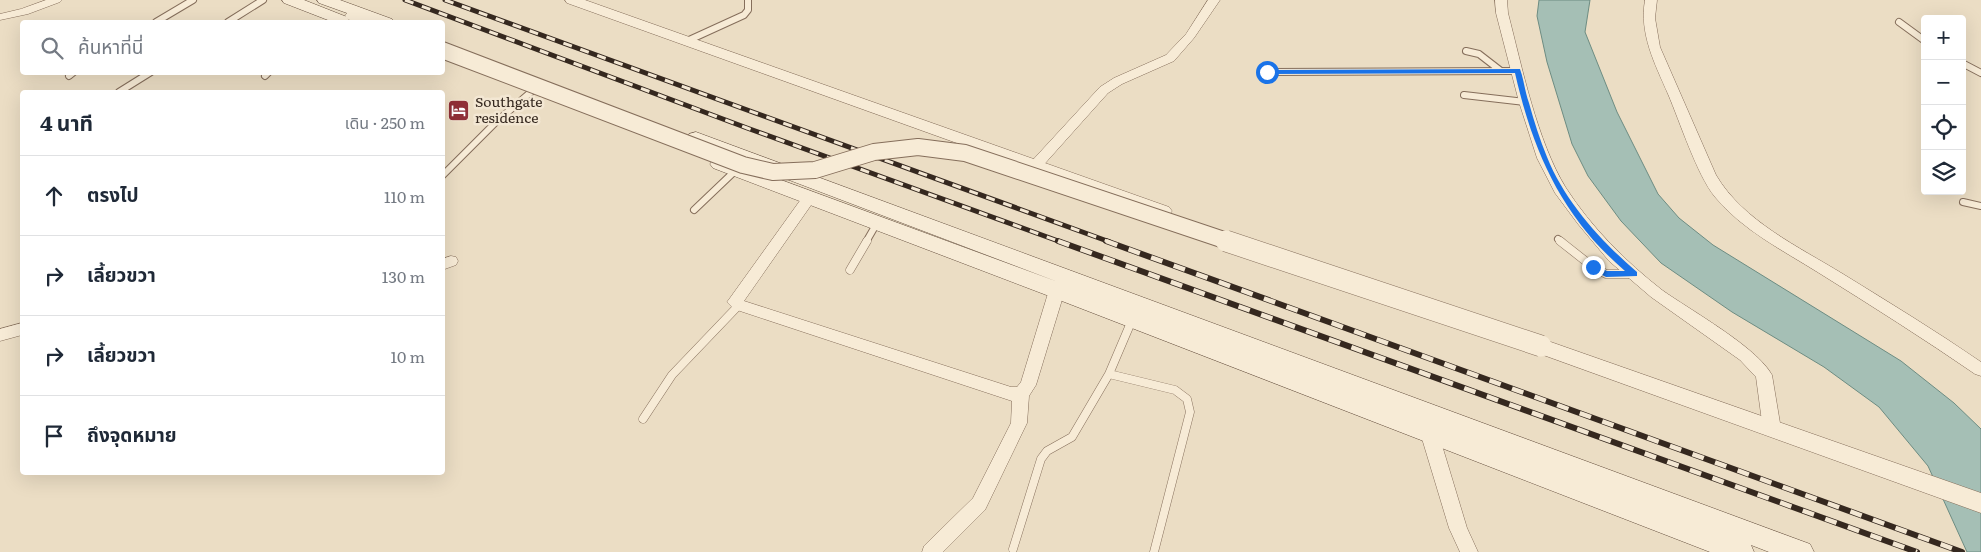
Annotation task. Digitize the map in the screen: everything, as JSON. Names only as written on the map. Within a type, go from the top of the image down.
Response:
[{"type":"main road","points":[[290,0],[340,15],[373,20]]},
{"type":"main road","points":[[445,45],[1137,312],[1801,552]]},
{"type":"main road","points":[[445,59],[1057,290],[1137,312],[1429,432],[1741,552]]},
{"type":"street","points":[[0,17],[24,12],[56,0]]},
{"type":"street","points":[[1035,166],[1104,90],[1118,81],[1170,58],[1190,36],[1214,0]]},
{"type":"street","points":[[1501,0],[1525,102],[1544,158],[1560,190],[1583,221],[1614,257],[1656,293],[1746,356],[1764,375],[1772,429]]},
{"type":"street","points":[[1652,0],[1648,14],[1649,28],[1654,46],[1709,175],[1720,194],[1740,213],[1767,234],[1935,338],[1981,370]]},
{"type":"street","points":[[581,1],[1035,166],[1981,503]]},
{"type":"street","points":[[340,15],[361,20]]},
{"type":"street","points":[[445,51],[743,165],[773,172],[815,170],[874,152],[918,147],[965,153],[1541,346]]},
{"type":"street","points":[[809,198],[735,302],[739,305],[1011,394],[1021,394]]},
{"type":"street","points":[[932,552],[978,504],[999,466],[1018,422],[1021,394],[1028,385],[1057,290]]},
{"type":"street","points":[[0,335],[20,330]]},
{"type":"street","points":[[1429,432],[1458,528],[1469,552]]},
{"type":"lane","points":[[159,20],[193,0]]},
{"type":"lane","points":[[231,20],[263,0]]},
{"type":"lane","points":[[687,41],[744,15],[748,10],[748,0]]},
{"type":"lane","points":[[1899,22],[1921,38]]},
{"type":"lane","points":[[1466,51],[1479,54],[1501,71]]},
{"type":"lane","points":[[1966,65],[1981,73]]},
{"type":"lane","points":[[1267,72],[1518,71]]},
{"type":"lane","points":[[123,90],[146,75]]},
{"type":"lane","points":[[445,173],[496,122],[532,92]]},
{"type":"lane","points":[[1464,95],[1525,102]]},
{"type":"lane","points":[[694,210],[736,170]]},
{"type":"lane","points":[[1963,202],[1981,206]]},
{"type":"lane","points":[[850,270],[877,223]]},
{"type":"lane","points":[[1558,239],[1593,267],[1606,274],[1634,274]]},
{"type":"lane","points":[[643,419],[672,375],[739,305]]},
{"type":"lane","points":[[1013,549],[1041,458],[1047,451],[1072,437],[1109,374],[1137,312]]},
{"type":"lane","points":[[1109,374],[1175,390],[1186,399],[1190,412],[1154,552]]},
{"type":"shaded area","points":[[1539,0],[1590,0],[1585,32],[1617,112],[1658,194],[1679,218],[1713,245],[1901,361],[1954,403],[1981,429],[1981,552],[1967,552],[1928,466],[1879,407],[1824,367],[1732,312],[1661,263],[1621,221],[1588,176],[1572,144],[1547,62],[1537,16]]},
{"type":"railway","points":[[405,0],[747,128],[1061,242]]},
{"type":"railway","points":[[445,0],[1110,242]]},
{"type":"railway","points":[[1058,241],[1917,552]]},
{"type":"railway","points":[[1106,241],[1962,552]]},
{"type":"place","name":"Southgate residence","points":[[459,110]]},
{"type":"route","points":[[1267,72],[1518,71],[1525,102],[1544,158],[1560,190],[1583,221],[1614,257],[1634,274],[1606,274],[1593,267]]}]
